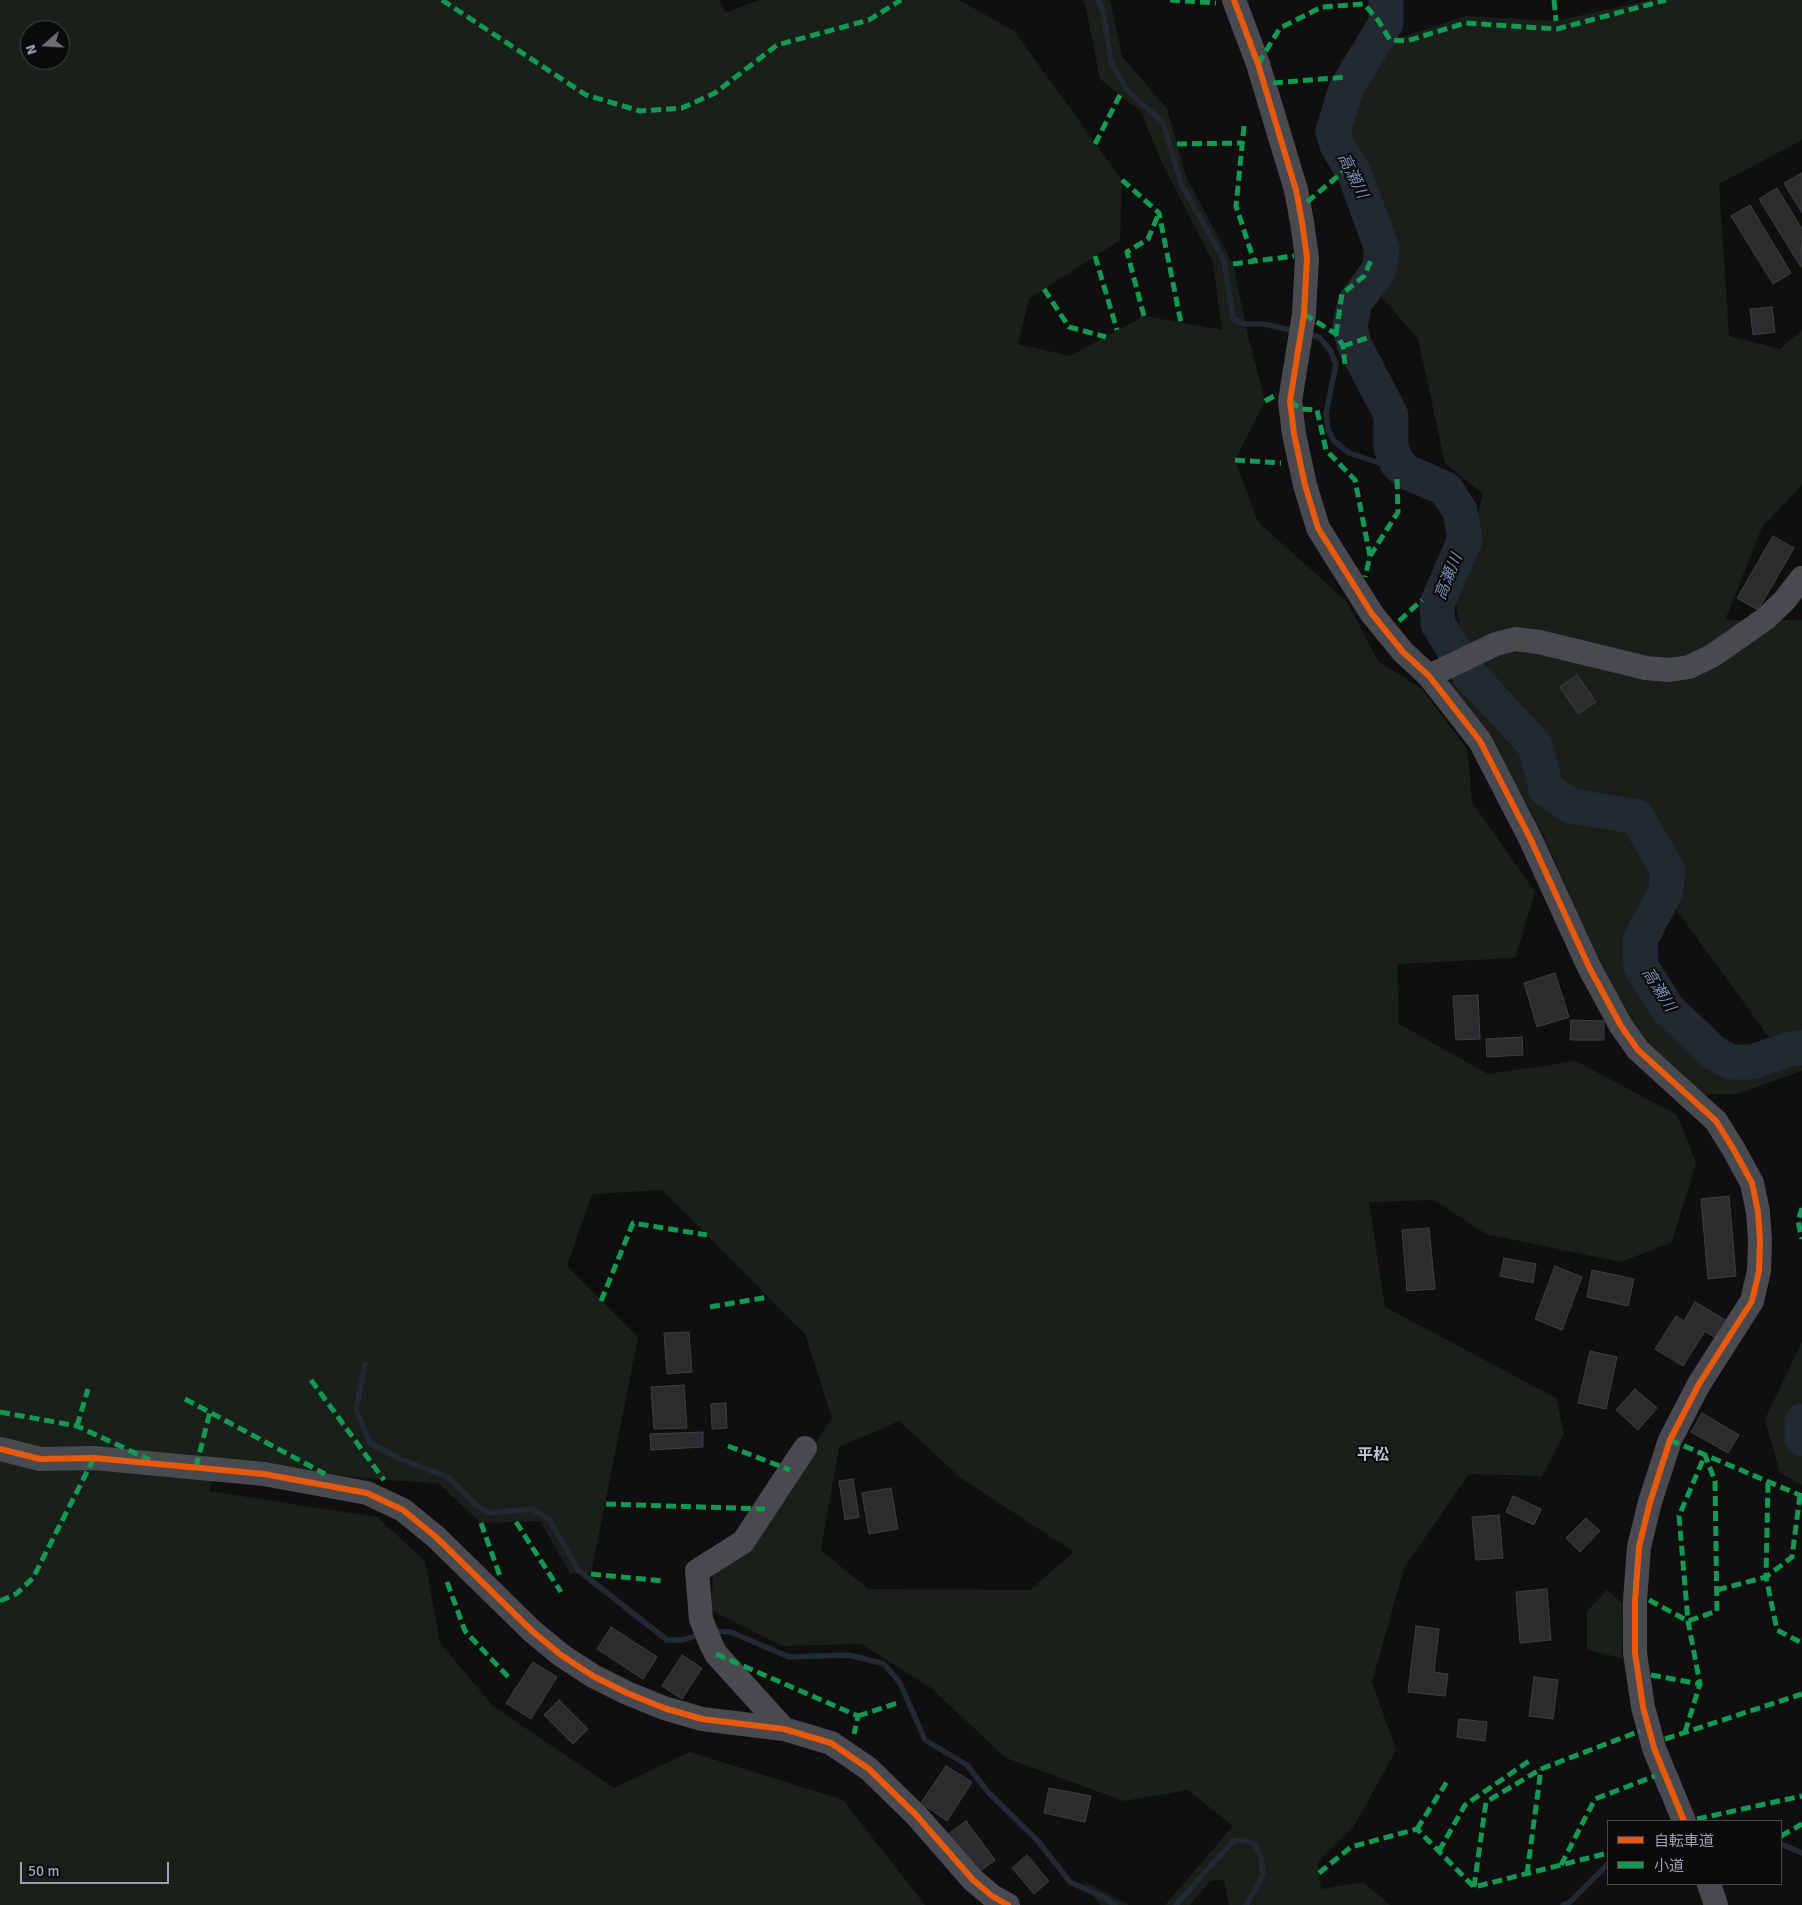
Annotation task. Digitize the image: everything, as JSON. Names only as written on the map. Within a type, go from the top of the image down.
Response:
[{"type":"street","points":[[1237,1],[1296,190],[1302,222],[1307,258],[1304,314],[1290,401],[1294,434],[1305,485],[1318,528],[1372,614],[1403,652],[1438,671],[1494,766],[1530,838],[1589,967],[1621,1026],[1638,1050],[1716,1121],[1752,1183],[1758,1212],[1760,1241],[1759,1271],[1752,1301],[1738,1326],[1699,1384],[1670,1440],[1650,1502],[1639,1547],[1635,1602],[1635,1653],[1643,1707],[1654,1748],[1684,1820]]},
{"type":"street","points":[[1438,671],[1476,653],[1516,639],[1539,642],[1646,668],[1669,670],[1689,667],[1712,656],[1765,619],[1784,601],[1802,578]]},
{"type":"street","points":[[784,1729],[716,1654],[701,1619],[697,1571],[743,1542],[805,1448]]},
{"type":"street","points":[[0,1449],[40,1459],[94,1458],[264,1474],[368,1493],[403,1510],[436,1537],[532,1631],[561,1655],[593,1676],[655,1704],[702,1719],[784,1729],[831,1743],[869,1769],[916,1816],[973,1880],[1008,1905]]},
{"type":"street","points":[[1709,1885],[1716,1905]]},
{"type":"shaded area","points":[[0,0],[720,0],[725,13],[759,0],[959,0],[1014,31],[1122,180],[1120,240],[1029,299],[1018,344],[1070,356],[1144,316],[1222,330],[1213,262],[1161,161],[1141,112],[1100,79],[1083,0],[1110,0],[1122,56],[1167,109],[1187,179],[1233,264],[1248,336],[1265,401],[1235,460],[1258,522],[1347,602],[1378,661],[1422,689],[1467,749],[1472,802],[1535,892],[1515,958],[1397,964],[1399,1024],[1488,1074],[1576,1061],[1677,1115],[1696,1163],[1672,1242],[1621,1262],[1486,1234],[1434,1200],[1369,1202],[1385,1307],[1556,1398],[1564,1433],[1542,1476],[1469,1474],[1404,1568],[1372,1682],[1396,1750],[1354,1826],[1318,1862],[1321,1889],[1363,1882],[1390,1905],[1229,1905],[1224,1880],[1210,1881],[1190,1905],[1165,1905],[1233,1826],[1188,1790],[1124,1801],[1006,1758],[931,1688],[861,1644],[782,1646],[711,1610],[713,1576],[750,1543],[832,1418],[805,1334],[662,1190],[592,1194],[567,1266],[638,1337],[591,1574],[570,1573],[540,1521],[481,1523],[438,1483],[384,1480],[219,1462],[209,1491],[377,1517],[425,1561],[440,1643],[493,1706],[614,1788],[690,1752],[843,1800],[925,1905],[0,1905]],"holes":[[[899,1421],[961,1478],[1074,1552],[1030,1590],[868,1589],[821,1550],[839,1447]]]},
{"type":"shaded area","points":[[1650,0],[1802,0],[1802,140],[1719,184],[1729,336],[1780,349],[1802,330],[1802,485],[1762,527],[1725,620],[1802,620],[1802,1071],[1737,1094],[1701,1094],[1667,1071],[1623,1013],[1542,832],[1491,739],[1450,683],[1483,666],[1463,641],[1456,605],[1483,494],[1445,463],[1418,339],[1364,276],[1372,258],[1349,180],[1322,132],[1366,33],[1402,37],[1466,16],[1556,21]],"holes":[[[1673,905],[1771,1040],[1743,1056],[1719,1051],[1672,1007],[1654,980],[1648,953]]]},
{"type":"shaded area","points":[[1802,1342],[1802,1485],[1780,1473],[1765,1419]]},
{"type":"shaded area","points":[[1607,1590],[1623,1604],[1622,1658],[1587,1650],[1587,1611]]},
{"type":"shaded area","points":[[1083,1881],[1129,1905],[1100,1905]]},
{"type":"building","points":[[1802,173],[1802,213],[1784,183]]},
{"type":"building","points":[[1777,188],[1802,229],[1801,267],[1759,199]]},
{"type":"building","points":[[1750,205],[1791,273],[1773,284],[1731,216]]},
{"type":"building","points":[[1772,307],[1775,332],[1753,335],[1750,309]]},
{"type":"building","points":[[1773,536],[1794,548],[1758,610],[1737,598]]},
{"type":"building","points":[[1577,675],[1596,702],[1578,714],[1560,687]]},
{"type":"building","points":[[1555,973],[1569,1017],[1537,1027],[1524,983]]},
{"type":"building","points":[[1478,995],[1480,1039],[1456,1040],[1453,996]]},
{"type":"building","points":[[1571,1020],[1604,1021],[1604,1040],[1570,1040]]},
{"type":"building","points":[[1522,1037],[1523,1055],[1487,1057],[1486,1039]]},
{"type":"building","points":[[1729,1196],[1736,1276],[1708,1279],[1701,1199]]},
{"type":"building","points":[[1429,1228],[1435,1289],[1407,1291],[1402,1230]]},
{"type":"building","points":[[1504,1258],[1536,1264],[1533,1283],[1500,1276]]},
{"type":"building","points":[[1555,1266],[1582,1277],[1562,1330],[1535,1319]]},
{"type":"building","points":[[1592,1270],[1634,1279],[1628,1306],[1587,1297]]},
{"type":"building","points":[[1695,1302],[1729,1322],[1718,1340],[1705,1331],[1683,1366],[1655,1349],[1676,1316],[1684,1321]]},
{"type":"building","points":[[689,1332],[692,1372],[667,1374],[664,1333]]},
{"type":"building","points":[[1590,1351],[1617,1357],[1606,1409],[1578,1403]]},
{"type":"building","points":[[684,1385],[687,1428],[654,1429],[651,1387]]},
{"type":"building","points":[[1635,1389],[1657,1408],[1638,1430],[1616,1410]]},
{"type":"building","points":[[726,1403],[727,1428],[712,1429],[711,1404]]},
{"type":"building","points":[[1702,1413],[1739,1435],[1728,1453],[1691,1432]]},
{"type":"building","points":[[703,1432],[703,1447],[651,1450],[650,1434]]},
{"type":"building","points":[[853,1479],[859,1517],[845,1520],[839,1481]]},
{"type":"building","points":[[891,1488],[898,1529],[869,1534],[862,1493]]},
{"type":"building","points":[[1513,1496],[1541,1509],[1534,1525],[1506,1512]]},
{"type":"building","points":[[1499,1515],[1503,1558],[1476,1560],[1472,1517]]},
{"type":"building","points":[[1586,1518],[1600,1531],[1580,1552],[1566,1538]]},
{"type":"building","points":[[1547,1589],[1551,1640],[1520,1643],[1516,1592]]},
{"type":"building","points":[[1416,1626],[1439,1629],[1434,1672],[1448,1674],[1445,1696],[1408,1692]]},
{"type":"building","points":[[611,1627],[657,1657],[643,1679],[597,1649]]},
{"type":"building","points":[[682,1655],[702,1668],[682,1699],[662,1686]]},
{"type":"building","points":[[533,1662],[557,1677],[531,1719],[506,1703]]},
{"type":"building","points":[[1534,1677],[1558,1680],[1553,1719],[1529,1716]]},
{"type":"building","points":[[559,1700],[588,1729],[573,1744],[544,1715]]},
{"type":"building","points":[[1459,1719],[1487,1722],[1485,1741],[1457,1737]]},
{"type":"building","points":[[946,1766],[972,1782],[947,1821],[921,1803]]},
{"type":"building","points":[[1049,1788],[1091,1796],[1085,1822],[1044,1813]]},
{"type":"building","points":[[966,1821],[995,1860],[976,1874],[948,1834]]},
{"type":"building","points":[[1027,1855],[1049,1881],[1034,1894],[1012,1868]]},
{"type":"waterway","points":[[1098,0],[1103,11],[1111,61],[1126,89],[1163,123],[1181,183],[1224,261],[1233,319],[1244,324],[1263,324],[1296,331]]},
{"type":"waterway","name":"高瀬川","points":[[1386,0],[1386,23],[1346,89],[1333,131],[1337,145],[1355,175],[1382,249],[1379,270],[1355,302],[1350,326],[1354,344],[1391,415],[1391,447],[1397,463],[1407,472],[1446,489],[1460,511],[1465,539],[1437,604],[1438,624],[1469,674],[1535,745],[1546,789],[1571,806],[1637,817],[1668,871],[1666,891],[1640,940],[1641,967],[1668,1009],[1714,1053],[1731,1062],[1752,1062],[1790,1049],[1802,1048]]},
{"type":"waterway","points":[[1307,334],[1319,337],[1330,350],[1336,364],[1326,413],[1328,429],[1334,441],[1349,453],[1407,472]]},
{"type":"waterway","points":[[365,1364],[356,1410],[370,1443],[400,1459],[448,1477],[477,1506],[489,1513],[532,1509],[549,1519],[578,1570],[667,1640],[683,1640],[701,1634]]},
{"type":"waterway","name":"高瀬川","points":[[1802,1421],[1802,1439]]},
{"type":"waterway","points":[[712,1631],[731,1632],[789,1657],[849,1655],[884,1664],[900,1683],[925,1740],[967,1765],[989,1793],[1038,1841],[1070,1882],[1103,1897],[1115,1905]]},
{"type":"waterway","points":[[1176,1905],[1233,1841],[1243,1840],[1255,1844],[1261,1857],[1263,1875],[1246,1905]]},
{"type":"waterway","points":[[1782,1844],[1802,1853]]},
{"type":"waterway","points":[[1563,1905],[1570,1902],[1607,1865]]},
{"type":"marked path","points":[[442,0],[586,95],[640,111],[682,108],[715,93],[777,45],[869,20],[901,0]]},
{"type":"marked path","points":[[1170,0],[1216,3]]},
{"type":"marked path","points":[[1554,0],[1556,21]]},
{"type":"marked path","points":[[1258,64],[1280,28],[1322,7],[1364,4],[1378,20],[1390,40],[1407,41],[1465,23],[1557,29],[1666,0]]},
{"type":"marked path","points":[[1273,83],[1347,77]]},
{"type":"marked path","points":[[1095,144],[1120,95]]},
{"type":"marked path","points":[[1244,126],[1236,206],[1254,261]]},
{"type":"marked path","points":[[1177,144],[1242,143]]},
{"type":"marked path","points":[[1307,202],[1344,171]]},
{"type":"marked path","points":[[1122,180],[1159,213],[1181,323]]},
{"type":"marked path","points":[[1144,316],[1127,252],[1148,239],[1159,213]]},
{"type":"marked path","points":[[1095,256],[1117,330]]},
{"type":"marked path","points":[[1233,264],[1294,256]]},
{"type":"marked path","points":[[1336,334],[1342,294],[1364,276],[1372,258]]},
{"type":"marked path","points":[[1044,289],[1069,327],[1106,337]]},
{"type":"marked path","points":[[1304,314],[1336,334],[1343,346],[1345,364]]},
{"type":"marked path","points":[[1343,346],[1367,338]]},
{"type":"marked path","points":[[1265,401],[1278,394]]},
{"type":"marked path","points":[[1290,401],[1301,409],[1317,410],[1326,450],[1355,480],[1370,556],[1365,577]]},
{"type":"marked path","points":[[1235,460],[1281,463]]},
{"type":"marked path","points":[[1370,556],[1398,512],[1397,476]]},
{"type":"marked path","points":[[1399,621],[1422,600]]},
{"type":"marked path","points":[[1802,1208],[1798,1221],[1802,1239]]},
{"type":"marked path","points":[[601,1301],[633,1223],[707,1235]]},
{"type":"marked path","points":[[710,1307],[769,1297]]},
{"type":"marked path","points":[[311,1380],[384,1480]]},
{"type":"marked path","points":[[77,1426],[88,1389]]},
{"type":"marked path","points":[[185,1399],[325,1474]]},
{"type":"marked path","points":[[0,1412],[77,1426],[150,1460]]},
{"type":"marked path","points":[[196,1467],[210,1412]]},
{"type":"marked path","points":[[1670,1440],[1802,1496]]},
{"type":"marked path","points":[[728,1446],[790,1470]]},
{"type":"marked path","points":[[1649,1600],[1688,1621],[1717,1611],[1715,1481],[1705,1455]]},
{"type":"marked path","points":[[1685,1732],[1700,1684],[1688,1621],[1679,1516],[1705,1455]]},
{"type":"marked path","points":[[0,1601],[16,1594],[33,1578],[94,1458]]},
{"type":"marked path","points":[[1717,1590],[1766,1577],[1768,1482]]},
{"type":"marked path","points":[[1800,1495],[1792,1557],[1766,1577],[1777,1630],[1802,1643]]},
{"type":"marked path","points":[[606,1504],[765,1509]]},
{"type":"marked path","points":[[516,1522],[561,1592]]},
{"type":"marked path","points":[[481,1523],[501,1579]]},
{"type":"marked path","points":[[591,1574],[663,1581]]},
{"type":"marked path","points":[[447,1582],[465,1631],[511,1680]]},
{"type":"marked path","points":[[716,1654],[858,1716],[854,1734]]},
{"type":"marked path","points":[[1651,1675],[1700,1684]]},
{"type":"marked path","points":[[1665,1739],[1802,1694]]},
{"type":"marked path","points":[[858,1716],[900,1702]]},
{"type":"marked path","points":[[1474,1887],[1486,1802],[1541,1769],[1640,1731]]},
{"type":"marked path","points":[[1439,1851],[1465,1805],[1529,1761]]},
{"type":"marked path","points":[[1527,1874],[1541,1769]]},
{"type":"marked path","points":[[1561,1865],[1595,1799],[1655,1776]]},
{"type":"marked path","points":[[1417,1829],[1448,1780]]},
{"type":"marked path","points":[[1697,1819],[1802,1796]]},
{"type":"marked path","points":[[1782,1835],[1802,1824]]},
{"type":"marked path","points":[[1319,1873],[1351,1847],[1417,1829],[1474,1887],[1607,1853]]},
{"type":"cycle path","points":[[1234,0],[1258,64],[1296,190],[1302,222],[1307,258],[1304,314],[1290,401],[1294,434],[1305,485],[1318,528],[1372,614],[1403,652],[1429,676],[1480,741],[1530,838],[1589,967],[1621,1026],[1638,1050],[1716,1121],[1752,1183],[1758,1212],[1760,1241],[1759,1271],[1752,1301],[1699,1384],[1670,1440],[1650,1502],[1639,1547],[1635,1601],[1635,1653],[1643,1707],[1654,1748],[1684,1820]]},
{"type":"cycle path","points":[[0,1449],[40,1459],[94,1458],[264,1474],[367,1493],[403,1510],[436,1537],[532,1631],[561,1655],[593,1676],[627,1693],[664,1708],[702,1719],[784,1729],[831,1743],[869,1769],[917,1816],[973,1880],[992,1896],[1008,1905]]},
{"type":"district","name":"平松","points":[[1373,1456]]}]
